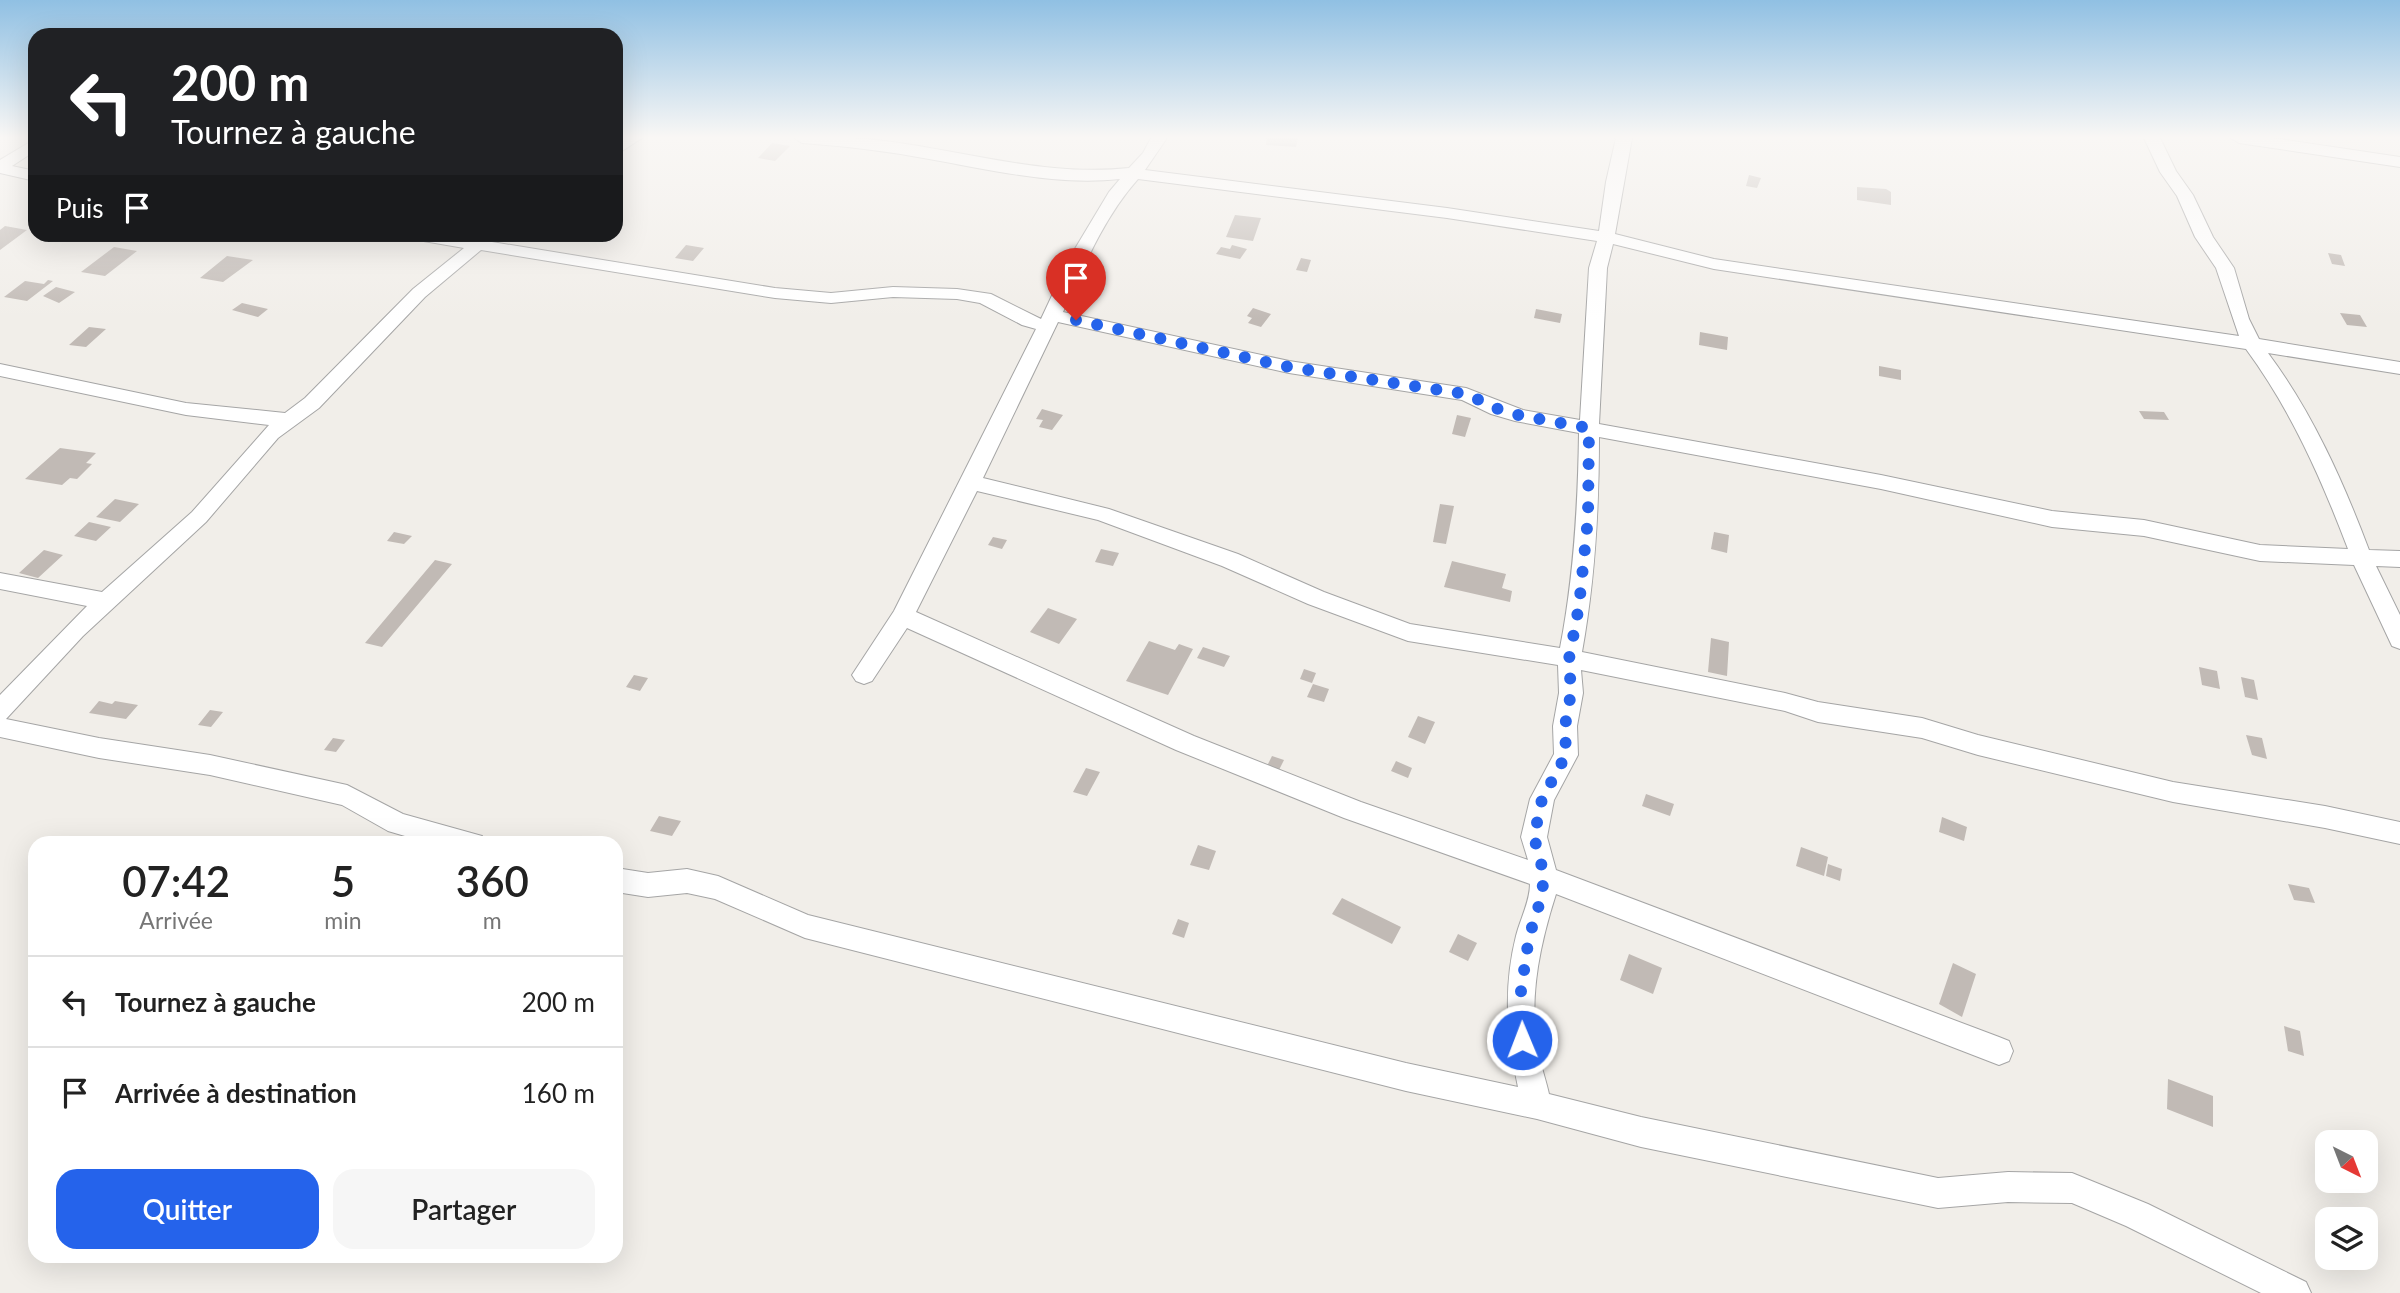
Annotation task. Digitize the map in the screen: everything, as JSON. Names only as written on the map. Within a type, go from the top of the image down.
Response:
[{"type":"street","points":[[864,675],[903,616],[1017,390],[1079,257],[1112,198]]},
{"type":"street","points":[[1332,198],[1606,237],[1714,264],[2251,343],[2400,368]]},
{"type":"street","points":[[1537,1105],[1522,1040],[1521,991],[1529,937],[1543,892],[1543,877],[1534,837],[1542,799],[1566,755],[1565,726],[1571,693],[1569,659],[1579,606],[1588,518],[1589,428],[1598,268],[1613,198]]},
{"type":"street","points":[[2187,198],[2204,237],[2225,268],[2240,319],[2251,343],[2277,378],[2332,480],[2361,558],[2400,640]]},
{"type":"street","points":[[0,711],[75,630],[199,517],[271,432],[312,403],[391,320],[481,242]]},
{"type":"street","points":[[494,242],[803,296],[831,298],[893,292],[957,293],[985,298],[1028,321],[1049,320],[1289,367],[1466,394],[1498,409],[1522,416],[1943,494],[2052,519],[2144,528],[2260,553],[2400,558]]},
{"type":"street","points":[[0,370],[186,409],[287,420]]},
{"type":"street","points":[[969,482],[1102,514],[1230,560],[1316,598],[1408,632],[1526,650],[1785,702],[1818,712],[1922,728],[1978,745],[2173,792],[2325,817],[2400,833]]},
{"type":"street","points":[[0,581],[108,602]]},
{"type":"street","points":[[903,616],[1185,743],[1353,810],[1543,877],[1999,1051]]},
{"type":"street","points":[[0,727],[99,748],[210,765],[347,796],[397,823],[444,836]]},
{"type":"street","points":[[623,881],[648,884],[687,881],[718,888],[805,926],[1406,1077],[1537,1105],[1641,1132],[1938,1193],[2008,1187],[2072,1188],[2137,1215],[2295,1293]]},
{"type":"building","points":[[1891,198],[1891,205],[1857,200]]},
{"type":"building","points":[[1235,215],[1261,218],[1253,241],[1226,237]]},
{"type":"building","points":[[5,226],[27,230],[0,250],[0,230]]},
{"type":"building","points":[[686,245],[704,248],[693,261],[675,258]]},
{"type":"building","points":[[1232,245],[1247,249],[1240,259],[1216,254],[1221,247],[1230,249]]},
{"type":"building","points":[[114,247],[137,251],[105,276],[81,272]]},
{"type":"building","points":[[2328,253],[2341,255],[2345,266],[2332,264]]},
{"type":"building","points":[[227,256],[253,260],[223,282],[200,278]]},
{"type":"building","points":[[1301,258],[1311,260],[1307,272],[1296,270]]},
{"type":"building","points":[[48,280],[53,281],[27,301],[4,297],[25,281],[44,284]]},
{"type":"building","points":[[56,287],[75,292],[59,303],[43,296]]},
{"type":"building","points":[[242,303],[268,309],[258,317],[232,310]]},
{"type":"building","points":[[1253,308],[1271,314],[1261,327],[1248,323],[1252,318],[1247,316]]},
{"type":"building","points":[[1536,309],[1562,314],[1560,323],[1534,318]]},
{"type":"building","points":[[2340,313],[2360,315],[2367,327],[2347,325]]},
{"type":"building","points":[[89,327],[106,329],[86,347],[69,345]]},
{"type":"building","points":[[1700,332],[1728,337],[1727,350],[1699,345]]},
{"type":"building","points":[[1879,366],[1901,370],[1901,380],[1879,376]]},
{"type":"building","points":[[1042,409],[1063,415],[1052,430],[1039,427],[1043,420],[1036,419]]},
{"type":"building","points":[[2139,411],[2164,412],[2169,420],[2144,419]]},
{"type":"building","points":[[1457,415],[1471,418],[1465,437],[1452,434]]},
{"type":"building","points":[[60,448],[96,453],[86,463],[92,464],[77,479],[70,478],[62,485],[25,479]]},
{"type":"building","points":[[115,499],[139,504],[120,522],[96,517]]},
{"type":"building","points":[[1440,504],[1454,506],[1446,544],[1433,542]]},
{"type":"building","points":[[89,522],[111,527],[96,541],[74,536]]},
{"type":"building","points":[[394,532],[412,536],[404,544],[387,541]]},
{"type":"building","points":[[1714,532],[1729,535],[1727,553],[1711,549]]},
{"type":"building","points":[[993,537],[1007,540],[1002,549],[988,545]]},
{"type":"building","points":[[1101,549],[1119,553],[1113,566],[1095,562]]},
{"type":"building","points":[[44,550],[63,555],[38,578],[19,573]]},
{"type":"building","points":[[435,560],[452,564],[382,647],[365,643]]},
{"type":"building","points":[[1452,561],[1506,574],[1502,588],[1512,591],[1510,602],[1444,587]]},
{"type":"building","points":[[1048,608],[1077,619],[1059,644],[1030,632]]},
{"type":"building","points":[[1711,638],[1729,642],[1727,676],[1708,672]]},
{"type":"building","points":[[1149,641],[1175,650],[1179,644],[1193,649],[1168,695],[1126,681]]},
{"type":"building","points":[[1203,647],[1230,656],[1224,667],[1197,658]]},
{"type":"building","points":[[2199,667],[2217,671],[2220,689],[2202,685]]},
{"type":"building","points":[[1304,669],[1316,673],[1312,683],[1300,679]]},
{"type":"building","points":[[634,675],[648,678],[640,691],[626,687]]},
{"type":"building","points":[[2241,677],[2254,680],[2258,700],[2245,697]]},
{"type":"building","points":[[1313,684],[1329,689],[1324,702],[1307,697]]},
{"type":"building","points":[[99,701],[138,705],[126,719],[89,713]]},
{"type":"building","points":[[210,710],[223,712],[211,727],[198,725]]},
{"type":"building","points":[[1418,716],[1435,722],[1425,744],[1408,737]]},
{"type":"building","points":[[2246,735],[2262,738],[2267,759],[2252,755]]},
{"type":"building","points":[[333,738],[345,740],[336,752],[324,750]]},
{"type":"building","points":[[1272,756],[1284,760],[1279,770],[1267,766]]},
{"type":"building","points":[[1396,761],[1412,768],[1408,778],[1391,771]]},
{"type":"building","points":[[1086,768],[1100,772],[1087,796],[1073,792]]},
{"type":"building","points":[[1646,794],[1674,804],[1670,816],[1642,806]]},
{"type":"building","points":[[659,816],[681,821],[672,836],[650,831]]},
{"type":"building","points":[[1942,817],[1967,827],[1964,841],[1939,832]]},
{"type":"building","points":[[1198,845],[1216,851],[1209,870],[1190,865]]},
{"type":"building","points":[[1801,847],[1828,857],[1824,876],[1796,866]]},
{"type":"building","points":[[1828,864],[1842,869],[1840,881],[1826,876]]},
{"type":"building","points":[[2288,884],[2309,888],[2315,903],[2294,900]]},
{"type":"building","points":[[1342,898],[1401,927],[1392,944],[1332,914]]},
{"type":"building","points":[[1178,919],[1189,923],[1184,938],[1172,934]]},
{"type":"building","points":[[1458,934],[1477,943],[1468,961],[1449,952]]},
{"type":"building","points":[[1629,954],[1662,968],[1653,994],[1620,980]]},
{"type":"building","points":[[1953,963],[1976,974],[1962,1017],[1939,1004]]},
{"type":"building","points":[[2284,1026],[2300,1031],[2304,1056],[2288,1051]]},
{"type":"building","points":[[2168,1079],[2213,1096],[2213,1127],[2167,1109]]},
{"type":"route","points":[[1076,320],[1289,367],[1466,394],[1498,409],[1522,416],[1589,428],[1588,518],[1579,606],[1569,659],[1571,693],[1565,726],[1566,755],[1542,799],[1534,837],[1542,867],[1543,892],[1529,937],[1521,991],[1522,1040]]}]
